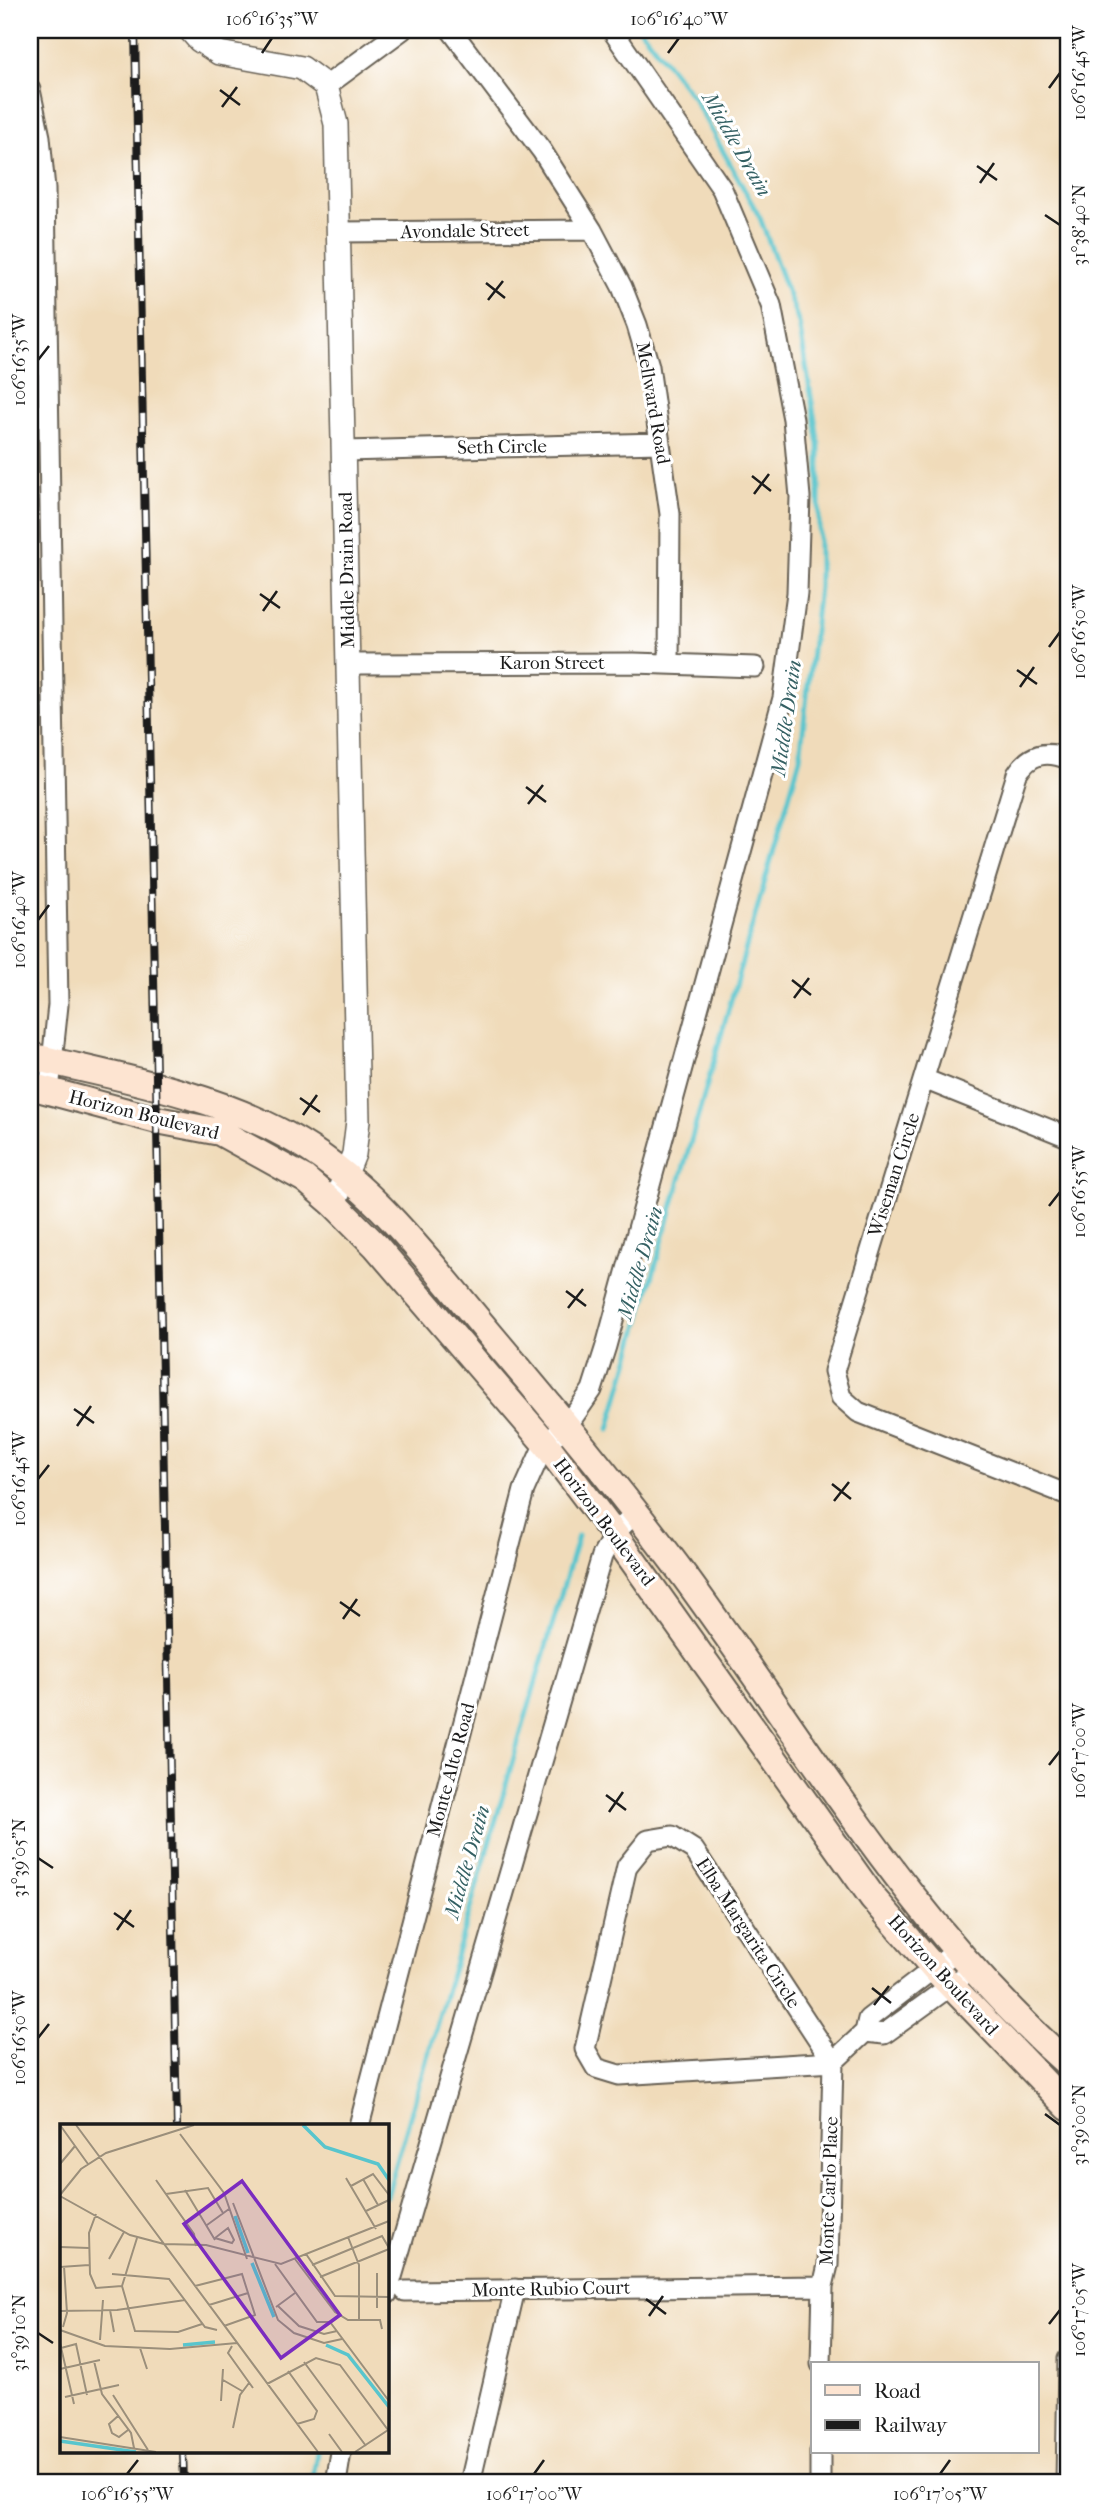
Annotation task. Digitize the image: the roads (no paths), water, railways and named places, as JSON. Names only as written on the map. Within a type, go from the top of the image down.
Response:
[{"type":"main road","name":"Horizon Boulevard","points":[[41,1058],[199,1098],[240,1112],[288,1136],[346,1175],[386,1212],[567,1426],[684,1576],[908,1893],[1068,2064]]},
{"type":"main road","name":"Horizon Boulevard","points":[[39,1088],[157,1120],[219,1132],[304,1179],[334,1204],[376,1246],[545,1443],[614,1534],[873,1898],[943,1977],[1068,2107]]},
{"type":"street","points":[[190,30],[199,40],[219,53],[291,64],[326,86],[402,30]]},
{"type":"street","name":"Mellward Road","points":[[451,30],[542,151],[592,230],[622,286],[638,326],[649,366],[671,526],[668,664]]},
{"type":"street","name":"Monte Alto Road","points":[[360,2124],[524,1490],[545,1443],[567,1426],[592,1390],[606,1346],[783,698],[797,593],[800,497],[793,419],[771,305],[722,189],[612,30]]},
{"type":"street","name":"Middle Drain Road","points":[[326,86],[336,124],[358,1121],[354,1154],[334,1204]]},
{"type":"street","points":[[30,90],[40,137],[45,190],[58,1005],[41,1058],[39,1088]]},
{"type":"street","name":"Avondale Street","points":[[338,232],[592,230]]},
{"type":"street","name":"Seth Circle","points":[[345,451],[660,443]]},
{"type":"street","name":"Karon Street","points":[[349,664],[668,664],[755,667]]},
{"type":"street","name":"Wiseman Circle","points":[[1068,759],[1053,753],[1039,754],[1029,759],[1017,774],[834,1371],[841,1397],[858,1412],[1068,1495]]},
{"type":"street","points":[[925,1079],[1068,1137]]},
{"type":"street","points":[[396,2293],[601,1556],[614,1534],[635,1513]]},
{"type":"street","name":"Elba Margarita Circle","points":[[672,1836],[694,1850],[833,2062],[619,2075],[596,2068],[585,2049],[627,1866],[648,1840],[672,1836]]},
{"type":"street","points":[[833,2062],[865,2032],[868,2020],[943,1977],[966,1958]]},
{"type":"street","name":"Monte Carlo Place","points":[[821,2362],[823,2286],[828,2265],[833,2062]]},
{"type":"street","name":"Monte Rubio Court","points":[[396,2293],[823,2286]]},
{"type":"street","points":[[470,2483],[514,2289]]},
{"type":"street","points":[[1066,2483],[1068,2358]]},
{"type":"street","points":[[336,2483],[341,2454]]},
{"type":"street","points":[[820,2454],[820,2483]]},
{"type":"waterway","name":"Middle Drain","points":[[609,1429],[800,758],[819,587],[819,445],[799,323],[760,218],[693,97],[641,30]]},
{"type":"waterway","name":"Middle Drain","points":[[388,2193],[578,1536]]},
{"type":"waterway","name":"Middle Drain","points":[[312,2483],[317,2454]]},
{"type":"railway","points":[[135,30],[177,2124]]},
{"type":"railway","points":[[183,2454],[184,2483]]}]
